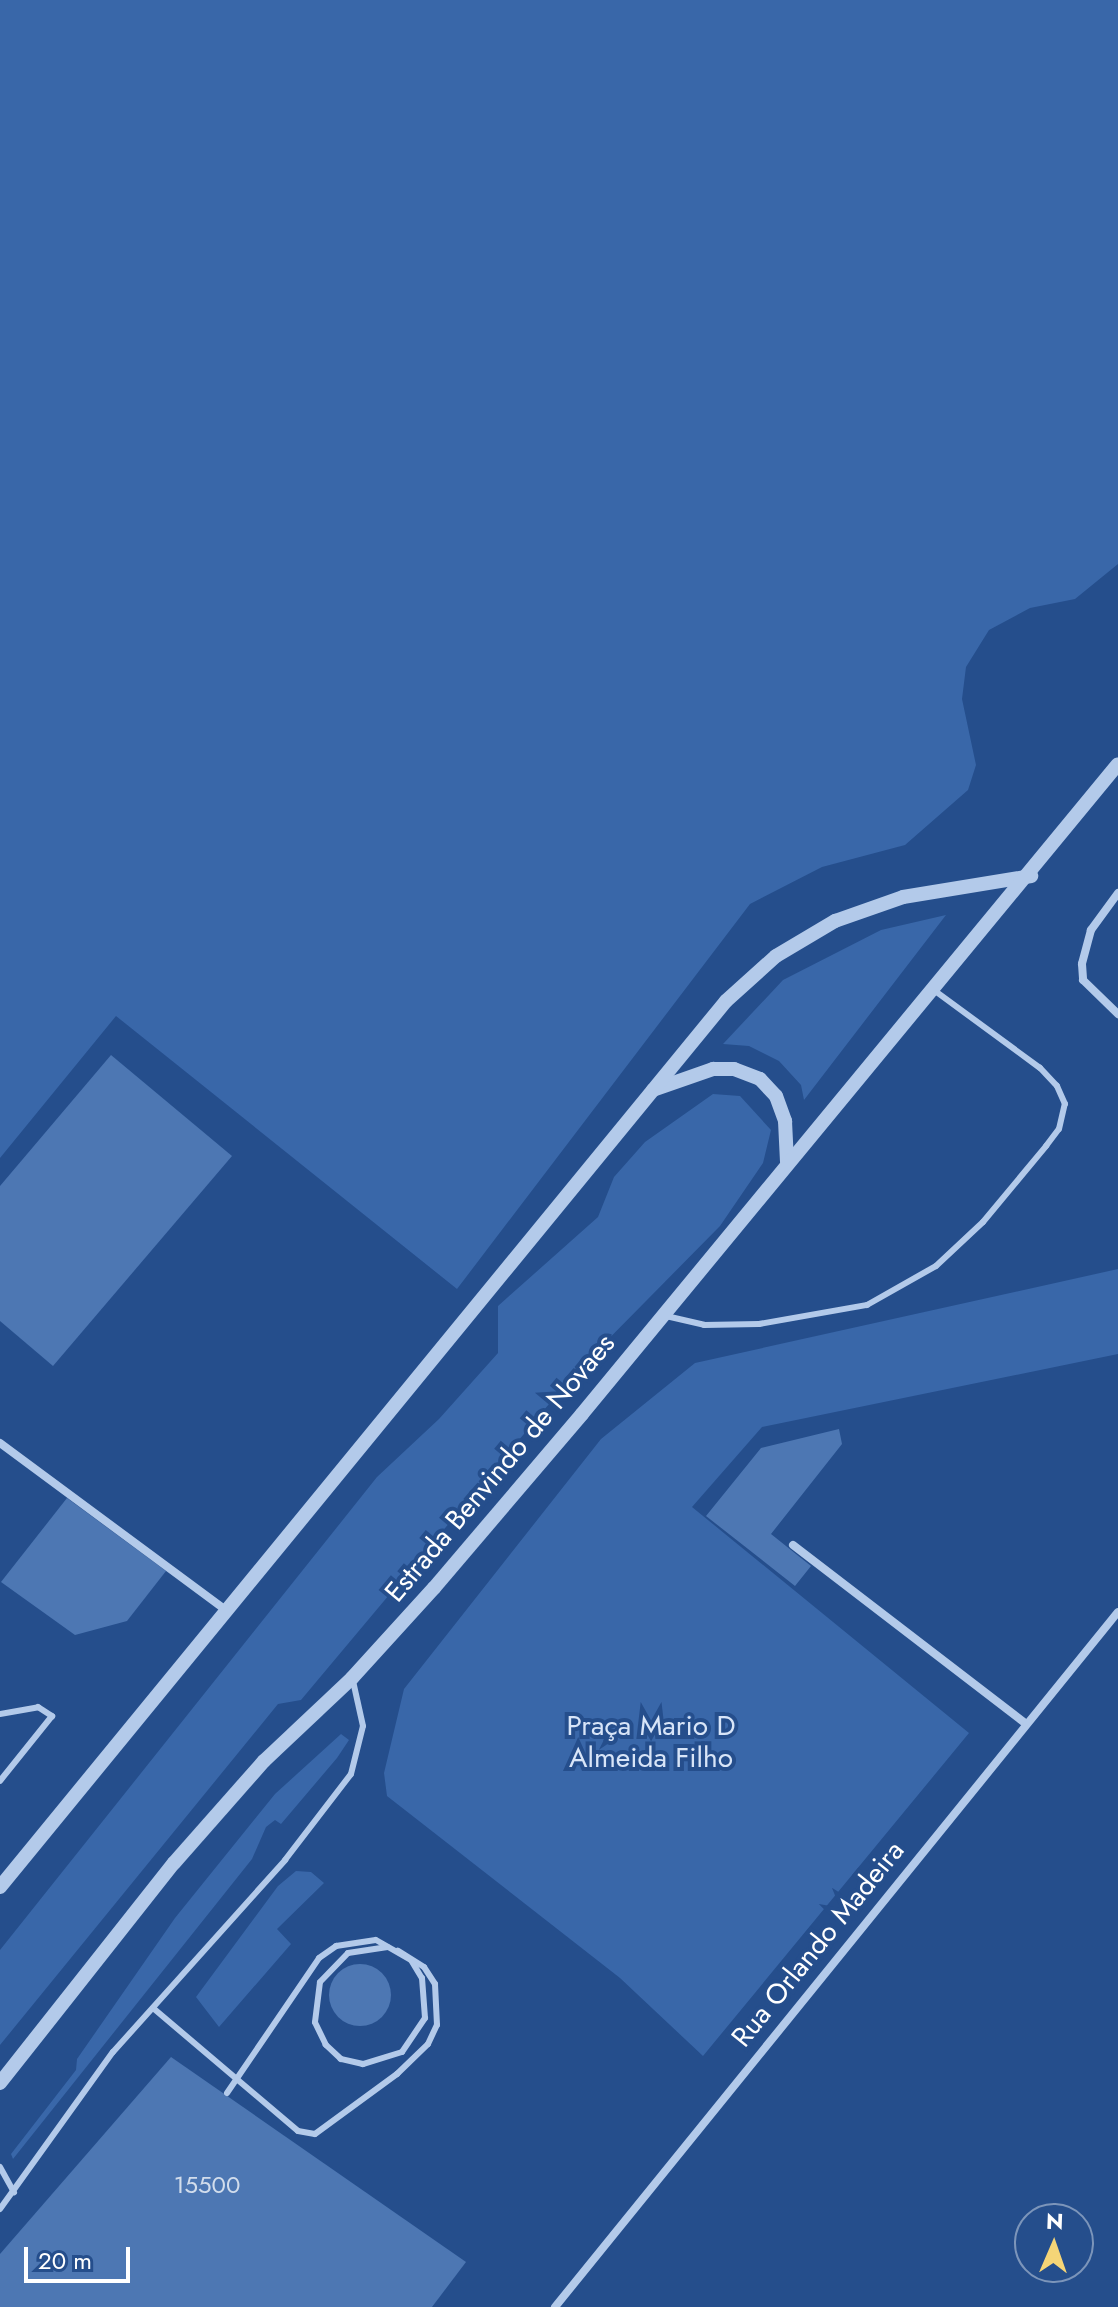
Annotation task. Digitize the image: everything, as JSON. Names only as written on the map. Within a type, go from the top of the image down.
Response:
[{"type":"street","name":"Estrada Benvindo de Novaes","points":[[0,2083],[174,1863],[264,1761],[352,1678],[434,1588],[787,1162],[1031,876],[1118,764]]},
{"type":"street","points":[[0,1887],[223,1608],[726,1001],[776,956],[835,921],[903,897],[1031,876]]},
{"type":"street","points":[[1118,893],[1091,930],[1082,964],[1083,980],[1118,1014]]},
{"type":"street","points":[[652,1090],[713,1069],[734,1069],[760,1079],[776,1096],[785,1121],[787,1162]]},
{"type":"street","points":[[0,1443],[223,1608]]},
{"type":"street","points":[[793,1545],[1026,1724]]},
{"type":"street","name":"Rua Orlando Madeira","points":[[555,2307],[1118,1612]]},
{"type":"lane","points":[[663,1315],[704,1325],[759,1324],[867,1305],[936,1266],[1019,1179],[1059,1129],[1065,1104],[1057,1086],[1040,1068],[934,990]]},
{"type":"lane","points":[[0,2209],[113,2052],[285,1860],[351,1774],[363,1726],[352,1678]]},
{"type":"lane","points":[[0,1714],[38,1707],[52,1716],[0,1781]]},
{"type":"lane","points":[[153,2008],[307,2135],[315,2134],[397,2074],[428,2044],[439,2005],[424,1967],[388,1947],[348,1953],[320,1982],[315,2022],[326,2045],[341,2059],[363,2064],[383,2061],[402,2052],[425,2018],[422,1978],[411,1960],[388,1947],[376,1940],[355,1940],[319,1958],[227,2093]]},
{"type":"lane","points":[[0,2167],[14,2192]]},
{"type":"green space","points":[[0,0],[1118,0],[1118,564],[1075,599],[1030,608],[989,630],[966,667],[962,699],[976,765],[968,790],[905,845],[822,867],[750,904],[457,1289],[116,1016],[0,1158]]},
{"type":"green space","points":[[946,915],[804,1100],[801,1085],[779,1061],[749,1046],[723,1044],[783,980],[881,930]]},
{"type":"green space","points":[[713,1094],[740,1096],[771,1130],[763,1163],[720,1226],[575,1373],[301,1700],[278,1704],[0,2045],[0,1950],[377,1477],[439,1419],[498,1353],[498,1306],[598,1217],[614,1177],[645,1142]]},
{"type":"green space","name":"Praça Mario D Almeida Filho","points":[[1118,1269],[1118,1354],[762,1427],[692,1507],[969,1733],[703,2056],[620,1978],[387,1796],[384,1773],[404,1689],[601,1439],[695,1363]]},
{"type":"green space","points":[[341,1734],[349,1740],[337,1758],[281,1824],[275,1820],[266,1827],[252,1859],[13,2159],[11,2154],[76,2070],[77,2059],[175,1918],[275,1794]]},
{"type":"green space","points":[[296,1871],[311,1872],[324,1883],[277,1929],[291,1944],[219,2027],[196,1997],[278,1886]]},
{"type":"building","points":[[111,1055],[232,1156],[53,1366],[0,1321],[0,1186]]},
{"type":"building","points":[[839,1429],[842,1444],[771,1534],[811,1566],[795,1586],[706,1516],[761,1448]]},
{"type":"building","points":[[67,1498],[166,1571],[127,1621],[75,1635],[1,1582]]},
{"type":"building","points":[[360,1964],[372,1966],[382,1973],[389,1983],[389,2007],[382,2017],[372,2024],[360,2026],[348,2024],[338,2017],[331,2007],[329,1995],[331,1983],[338,1973],[348,1966]]},
{"type":"building","points":[[171,2057],[466,2262],[432,2307],[0,2307],[0,2254]]}]
